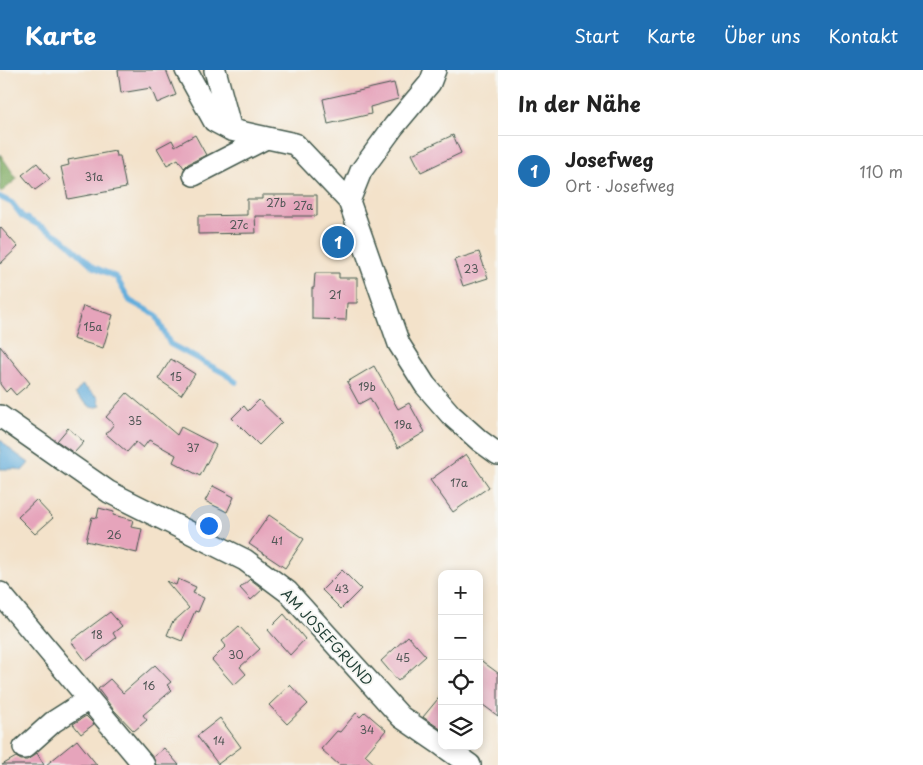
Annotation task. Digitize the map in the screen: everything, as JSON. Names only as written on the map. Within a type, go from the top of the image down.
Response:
[{"type":"street","points":[[186,70],[214,121],[231,130],[295,144],[349,201],[399,344],[425,384],[451,414],[498,454]]},
{"type":"street","points":[[215,70],[231,130]]},
{"type":"street","points":[[349,201],[361,171],[394,126],[430,83],[435,70]]},
{"type":"street","points":[[194,175],[266,138]]},
{"type":"street","name":"AM JOSEFGRUND","points":[[0,416],[108,492],[245,560],[288,592],[401,717],[438,743]]},
{"type":"street","points":[[0,593],[144,765]]},
{"type":"street","points":[[24,748],[53,722],[89,699]]},
{"type":"street","name":"AM JOSEFGRUND","points":[[448,750],[470,765]]},
{"type":"green space","points":[[0,154],[17,179],[0,193]]},
{"type":"water","points":[[82,385],[99,398],[98,400],[101,405],[92,408],[75,394]]},
{"type":"water","points":[[0,439],[29,463],[22,471],[17,469],[0,469]]},
{"type":"building","points":[[118,70],[166,70],[176,95],[157,103],[151,88],[121,93]]},
{"type":"building","points":[[394,83],[398,99],[370,107],[371,114],[328,124],[323,99]]},
{"type":"building","points":[[195,135],[206,155],[184,168],[178,159],[167,165],[157,148],[172,140],[175,146]]},
{"type":"building","points":[[453,135],[461,153],[421,172],[412,154]]},
{"type":"building","points":[[115,151],[116,156],[120,156],[126,188],[68,199],[61,167],[69,165],[68,160]]},
{"type":"building","points":[[37,163],[50,179],[35,190],[22,175]]},
{"type":"building","points":[[262,195],[317,195],[317,216],[255,216],[256,233],[198,234],[198,216],[247,215],[247,199],[262,199]]},
{"type":"building","points":[[0,227],[18,247],[0,264]]},
{"type":"building","points":[[479,252],[488,278],[463,286],[454,260]]},
{"type":"building","points":[[315,273],[339,273],[339,278],[357,278],[357,303],[347,303],[346,320],[312,319],[312,288],[314,288]]},
{"type":"building","points":[[83,306],[113,315],[103,348],[73,339]]},
{"type":"building","points":[[0,346],[30,383],[16,395],[10,388],[6,392],[0,384]]},
{"type":"building","points":[[171,359],[195,374],[181,395],[158,379]]},
{"type":"building","points":[[374,366],[398,409],[409,403],[425,432],[398,448],[370,398],[359,404],[347,382]]},
{"type":"building","points":[[127,393],[177,435],[181,427],[216,445],[200,476],[173,462],[176,455],[149,440],[143,448],[136,442],[127,452],[106,434],[114,424],[106,417]]},
{"type":"building","points":[[259,400],[282,422],[259,445],[232,418],[244,406],[248,411]]},
{"type":"building","points":[[68,428],[84,442],[74,453],[57,441]]},
{"type":"building","points":[[466,454],[489,487],[453,512],[430,480]]},
{"type":"building","points":[[213,486],[234,497],[227,512],[205,501]]},
{"type":"building","points":[[36,500],[53,518],[35,534],[18,517]]},
{"type":"building","points":[[99,508],[114,512],[113,515],[133,520],[131,527],[142,529],[137,553],[86,541],[92,517],[97,518]]},
{"type":"building","points":[[269,515],[304,539],[285,568],[249,544]]},
{"type":"building","points":[[342,570],[361,589],[341,609],[322,590]]},
{"type":"building","points":[[178,579],[196,587],[193,593],[204,598],[198,612],[195,611],[182,641],[167,635],[172,623],[189,608],[166,581],[176,585]]},
{"type":"building","points":[[250,579],[263,589],[251,600],[240,588]]},
{"type":"building","points":[[110,612],[122,626],[113,633],[116,638],[86,661],[71,641]]},
{"type":"building","points":[[284,614],[305,639],[290,655],[268,630]]},
{"type":"building","points":[[239,626],[260,649],[240,667],[246,674],[234,685],[212,660],[226,646],[222,641]]},
{"type":"building","points":[[408,636],[426,656],[398,681],[381,661]]},
{"type":"building","points":[[483,662],[498,673],[498,716],[483,705]]},
{"type":"building","points":[[155,665],[171,682],[167,685],[172,690],[143,715],[147,720],[134,731],[113,709],[98,689],[110,679],[123,693]]},
{"type":"building","points":[[290,685],[308,704],[287,724],[269,705]]},
{"type":"building","points":[[438,699],[438,727],[423,717]]},
{"type":"building","points":[[365,712],[386,730],[365,755],[376,765],[339,765],[321,749],[337,731],[340,732],[356,713],[360,717]]},
{"type":"building","points":[[86,716],[94,724],[81,734],[73,724]]},
{"type":"building","points":[[220,718],[241,747],[218,764],[197,736]]},
{"type":"building","points":[[77,740],[97,765],[46,765]]},
{"type":"building","points":[[164,748],[179,765],[156,765],[153,757]]},
{"type":"building","points":[[37,753],[44,765],[2,765],[16,757],[21,760],[27,760]]},
{"type":"waterway","points":[[0,197],[12,203],[22,216],[62,238],[94,267],[116,277],[130,301],[156,315],[170,344],[224,373],[236,382]]},
{"type":"place","name":"Josefweg","points":[[338,242]]}]
